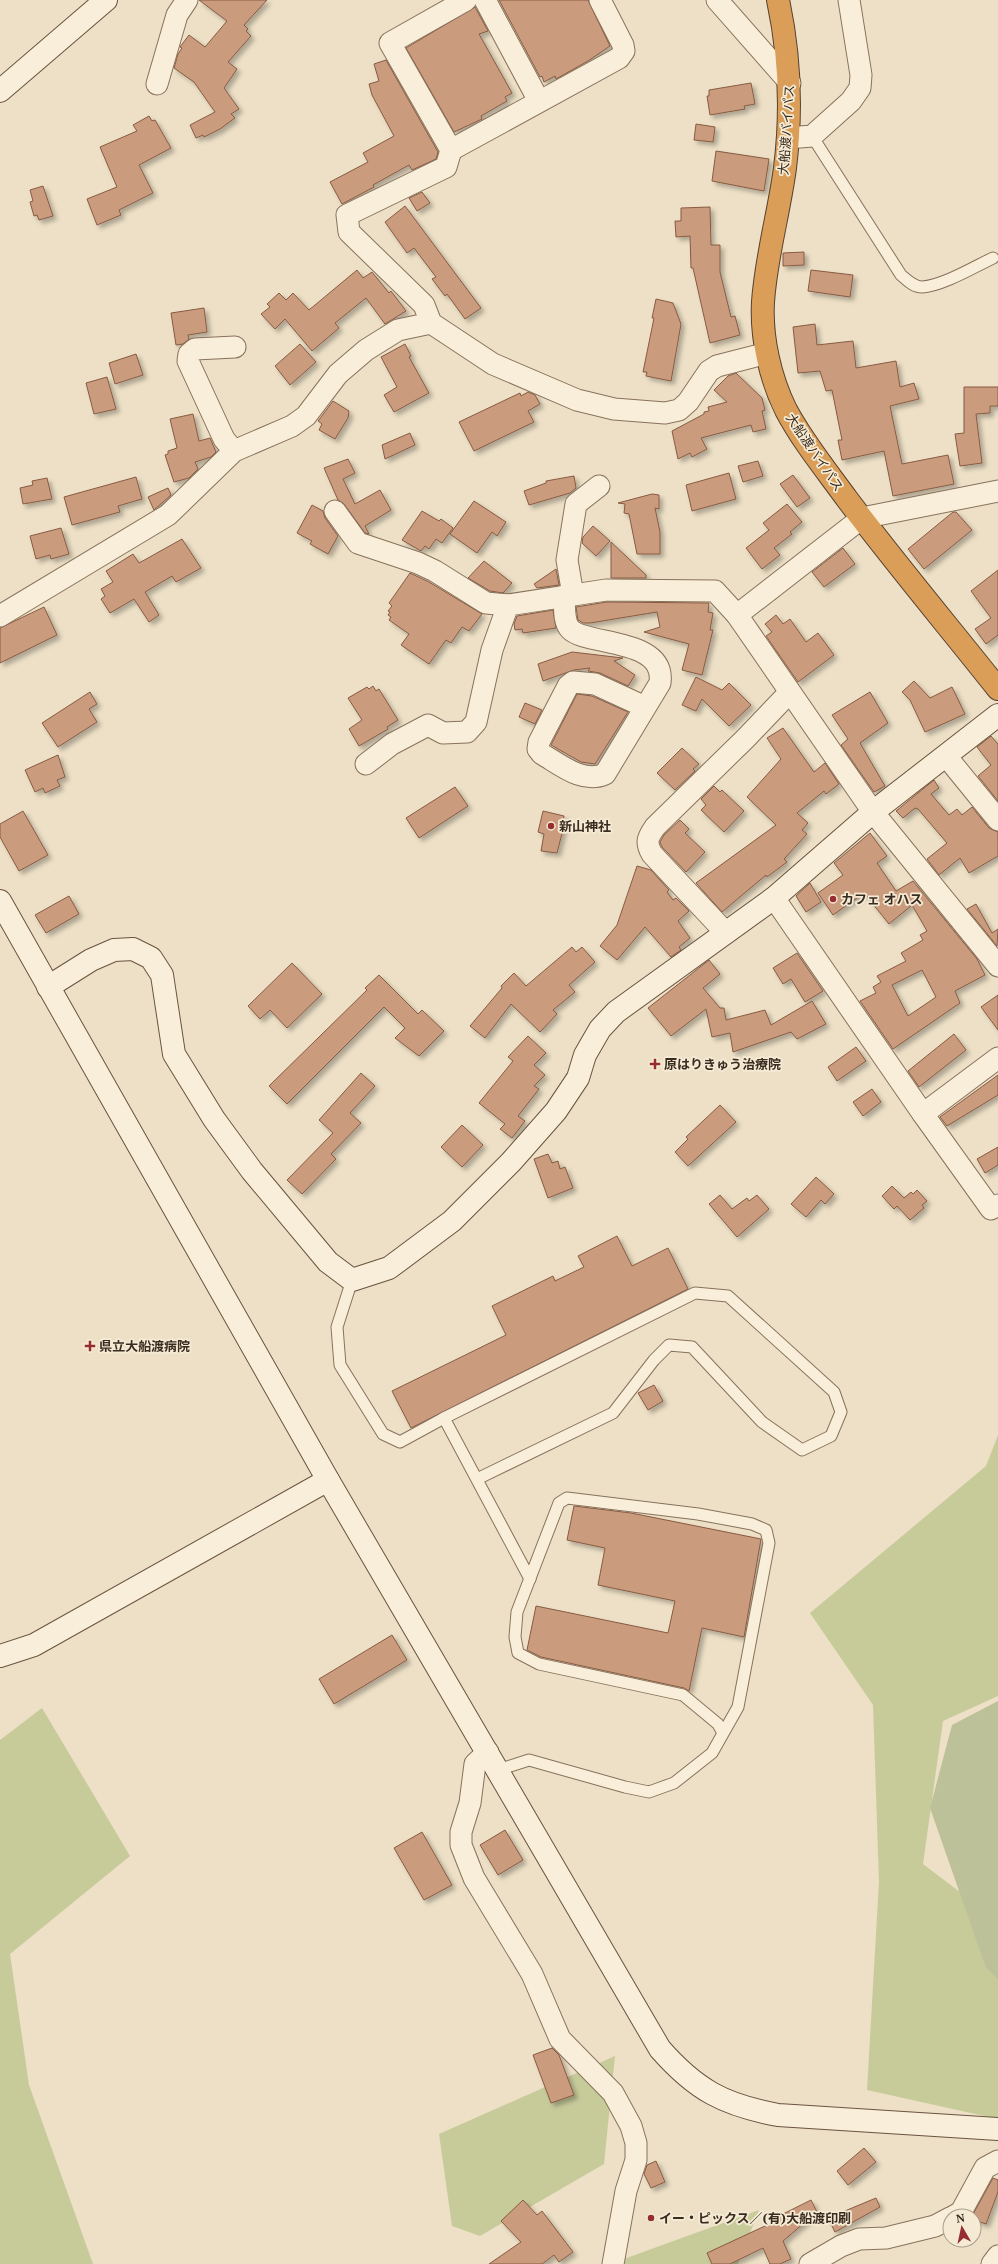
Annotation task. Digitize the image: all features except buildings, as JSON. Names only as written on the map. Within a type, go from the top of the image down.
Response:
[{"type":"highway","name":"大船渡バイパス","points":[[778,0],[785,31],[790,83],[788,138],[764,296],[767,352],[776,384],[786,409],[801,436],[862,518],[998,689]]},
{"type":"street","points":[[0,91],[106,0]]},
{"type":"street","points":[[157,84],[177,15],[187,0]]},
{"type":"street","points":[[451,150],[390,42],[466,0]]},
{"type":"street","points":[[485,0],[539,101]]},
{"type":"street","points":[[600,0],[623,45],[624,51],[619,58],[451,150],[446,167],[347,215],[349,232],[424,305],[431,323],[493,364],[577,400],[614,409],[665,413],[679,410],[688,402],[709,371],[717,366],[767,352]]},
{"type":"street","points":[[717,0],[790,83]]},
{"type":"street","points":[[788,138],[812,136],[851,101],[860,88],[860,75],[849,0]]},
{"type":"street","points":[[0,616],[168,515],[234,451],[251,442],[292,426],[306,416],[338,374],[366,350],[398,330],[431,323]]},
{"type":"street","points":[[234,451],[224,439],[188,361],[189,354],[195,349],[235,348]]},
{"type":"street","points":[[599,486],[576,504],[567,560],[568,596],[566,620],[570,629],[579,634],[624,644],[648,657],[656,665],[661,676],[660,683],[605,774],[595,779],[584,778],[542,754],[538,749],[539,742],[568,686],[574,682],[595,684],[645,707]]},
{"type":"street","points":[[737,615],[862,518],[998,491]]},
{"type":"street","points":[[335,511],[358,543],[418,563],[435,571],[486,603],[508,605],[606,590],[714,591],[737,615],[873,812],[998,966]]},
{"type":"street","points":[[366,764],[392,744],[428,725],[443,733],[467,732],[476,722],[492,650],[508,605]]},
{"type":"street","points":[[726,933],[652,854],[647,846],[648,836],[655,827],[746,738],[789,692]]},
{"type":"street","points":[[48,987],[91,960],[114,950],[132,949],[151,958],[162,975],[174,1054],[210,1112],[252,1171],[328,1262],[352,1280],[388,1268],[452,1222],[511,1162],[556,1111],[578,1078],[585,1055],[600,1029],[616,1012],[774,898],[873,812],[998,716]]},
{"type":"street","points":[[946,756],[998,820]]},
{"type":"street","points":[[774,898],[991,1209],[998,1205]]},
{"type":"street","points":[[0,900],[328,1480],[656,2042],[678,2070],[702,2089],[724,2100],[750,2110],[778,2115],[998,2129]]},
{"type":"street","points":[[924,1114],[998,1058]]},
{"type":"street","points":[[0,1656],[34,1645],[328,1480]]},
{"type":"street","points":[[493,1761],[475,1764],[470,1803],[461,1832],[461,1845],[474,1878],[532,1974],[560,2039],[613,2093],[631,2126],[636,2143],[636,2160],[626,2191],[612,2264]]},
{"type":"street","points":[[963,2208],[985,2168],[998,2161]]},
{"type":"street","points":[[810,2264],[841,2246],[859,2239],[886,2238],[935,2226],[942,2222]]},
{"type":"street","points":[[992,2264],[998,2256]]},
{"type":"lane","points":[[812,136],[901,275],[913,285],[921,287],[937,283],[993,258]]},
{"type":"lane","points":[[352,1280],[337,1327],[340,1364],[383,1434],[400,1442],[444,1418],[695,1293],[728,1296],[834,1392],[841,1412],[831,1436],[802,1450],[762,1422],[692,1347],[669,1345],[654,1360],[613,1413],[477,1479]]},
{"type":"lane","points":[[444,1418],[530,1579]]},
{"type":"lane","points":[[493,1761],[529,1760],[625,1787],[650,1792],[674,1783],[712,1753],[738,1707],[769,1543],[766,1530],[752,1524],[698,1514],[567,1498],[559,1503],[517,1612],[515,1638],[518,1653],[539,1664],[683,1696],[718,1724],[723,1732]]},
{"type":"green space","points":[[998,1435],[998,1696],[943,1721],[923,1864],[998,1921],[998,2119],[867,2090],[879,1882],[873,1705],[810,1613],[986,1466]]},
{"type":"green space","points":[[998,1701],[998,1979],[986,1968],[930,1808],[952,1725]]},
{"type":"green space","points":[[42,1708],[130,1856],[10,1954],[29,2085],[93,2264],[0,2264],[0,1740]]},
{"type":"green space","points":[[615,2056],[604,2164],[480,2236],[452,2226],[439,2134]]},
{"type":"green space","points":[[759,2210],[738,2264],[610,2264]]},
{"type":"place","name":"新山神社","points":[[551,826]]},
{"type":"place","name":"カフェ オハス","points":[[833,899]]},
{"type":"place","name":"原はりきゅう治療院","points":[[655,1064]]},
{"type":"place","name":"県立大船渡病院","points":[[90,1346]]},
{"type":"place","name":"イー・ピックス／(有)大船渡印刷","points":[[651,2218]]}]
